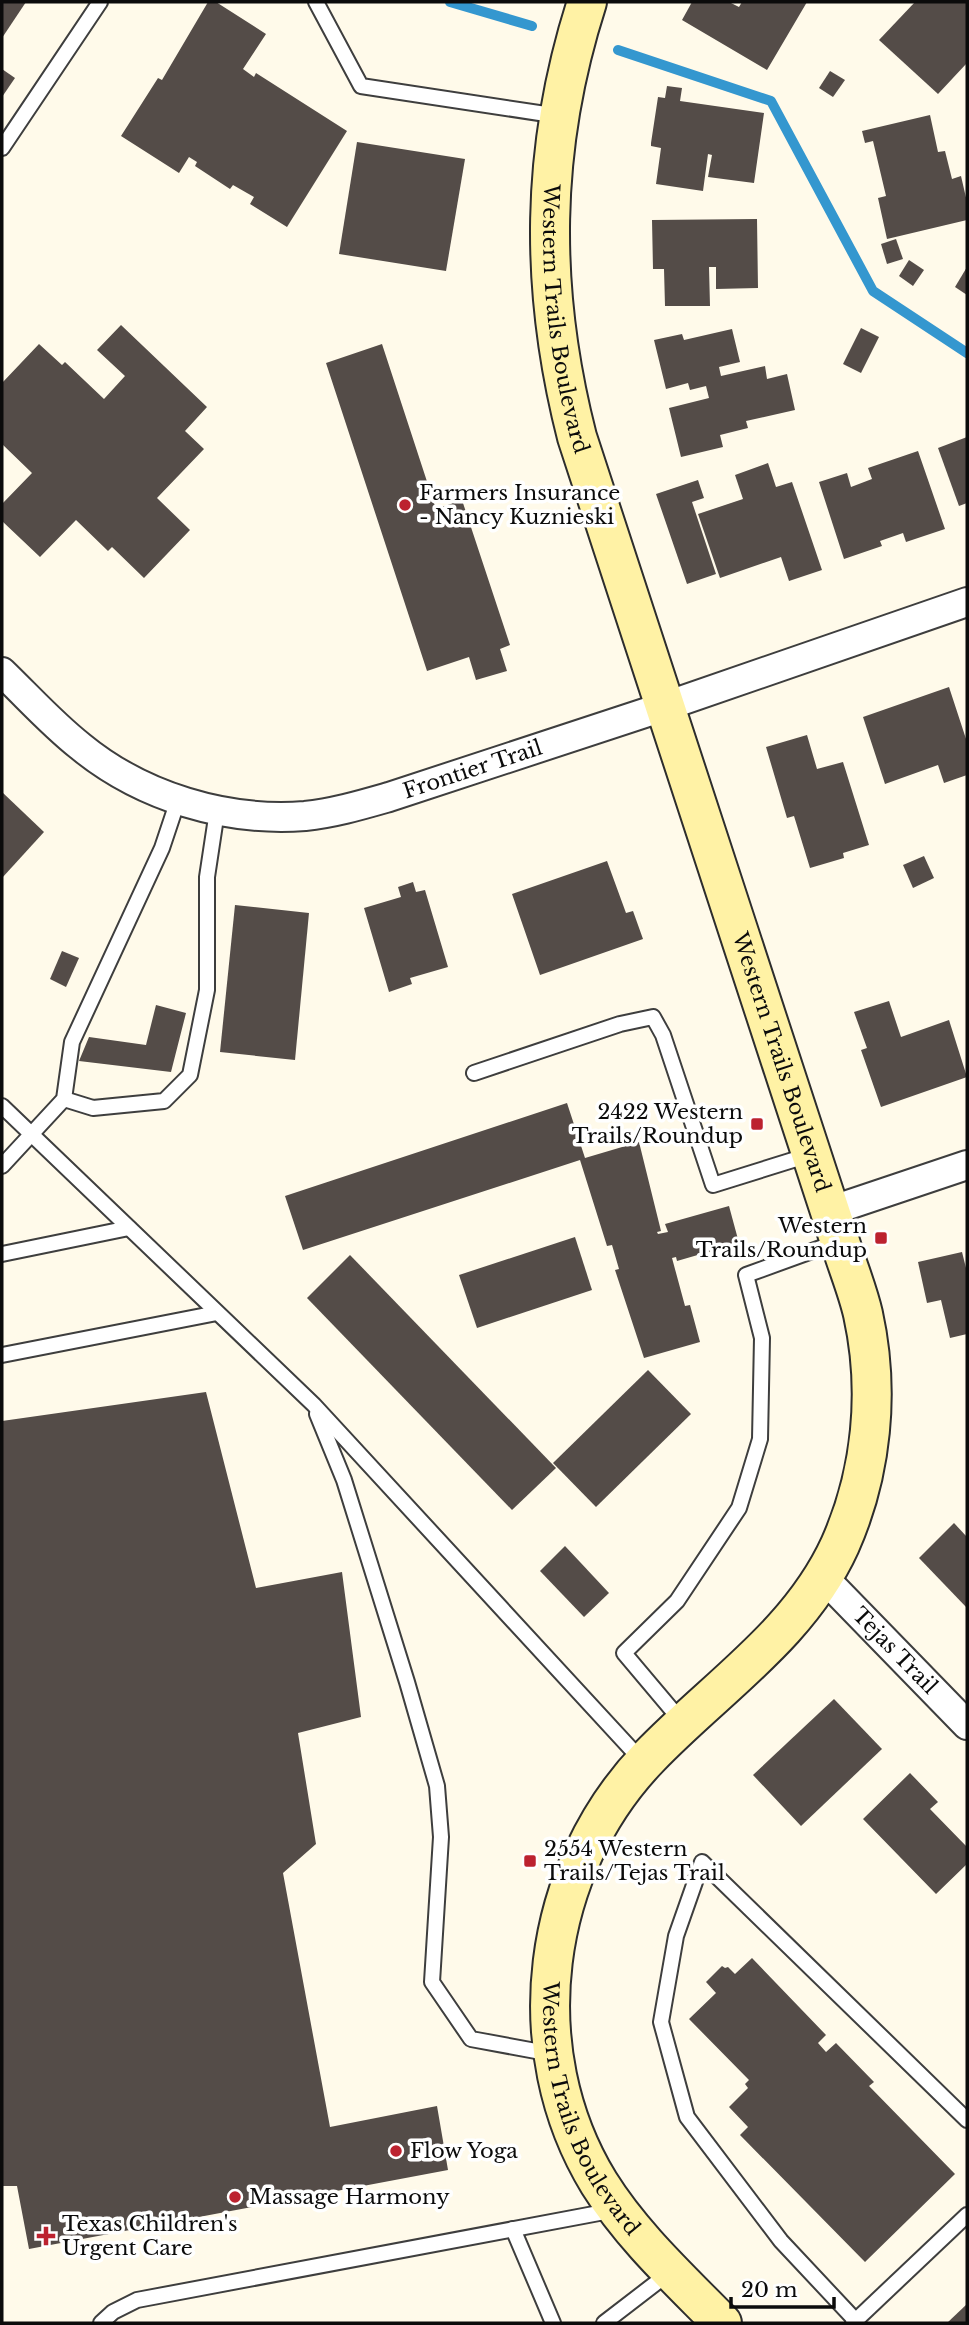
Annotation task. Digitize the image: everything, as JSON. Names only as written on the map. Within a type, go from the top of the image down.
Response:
[{"type":"street","name":"Western Trails Boulevard","points":[[587,2],[568,66],[559,116],[548,220],[551,288],[562,373],[577,437],[863,1313],[871,1361],[872,1410],[867,1458],[856,1504],[839,1547],[823,1577],[804,1606],[781,1633],[643,1763],[605,1813],[572,1877],[559,1920],[551,1975],[550,2021],[553,2054],[570,2121],[588,2162],[617,2210],[639,2238],[722,2323]]},
{"type":"street","name":"Frontier Trail","points":[[2,673],[80,746],[122,774],[178,800],[217,811],[260,816],[305,816],[346,810],[666,706],[967,602]]},
{"type":"street","points":[[835,1226],[967,1165]]},
{"type":"street","name":"Tejas Trail","points":[[823,1577],[967,1724]]},
{"type":"lane","points":[[2,148],[100,2]]},
{"type":"lane","points":[[316,2],[361,86],[559,116]]},
{"type":"lane","points":[[2,1166],[64,1099],[72,1042],[162,848],[178,800]]},
{"type":"lane","points":[[64,1099],[93,1108],[164,1101],[190,1074],[207,990],[207,877],[217,811]]},
{"type":"lane","points":[[474,1073],[620,1024],[653,1017],[663,1035],[713,1185],[811,1154]]},
{"type":"lane","points":[[2,1106],[314,1405],[643,1763]]},
{"type":"lane","points":[[684,1724],[624,1653],[677,1601],[739,1508],[743,1497],[761,1439],[762,1338],[746,1275],[835,1226]]},
{"type":"lane","points":[[2,1254],[129,1228]]},
{"type":"lane","points":[[2,1355],[217,1313]]},
{"type":"lane","points":[[314,1405],[344,1480],[437,1786],[441,1837],[432,1982],[471,2039],[553,2054]]},
{"type":"lane","points":[[967,2120],[702,1862],[676,1936],[661,2022],[687,2118],[781,2241],[854,2322],[967,2215]]},
{"type":"lane","points":[[101,2323],[113,2312],[137,2300],[617,2210]]},
{"type":"lane","points":[[513,2229],[552,2323]]},
{"type":"lane","points":[[604,2323],[672,2272]]},
{"type":"building","points":[[2,2],[26,2],[2,38]]},
{"type":"building","points":[[208,2],[216,2],[266,34],[243,69],[254,77],[256,73],[347,131],[287,227],[250,204],[254,197],[233,185],[230,189],[195,166],[197,162],[189,157],[179,173],[121,136],[158,78],[162,80]]},
{"type":"building","points":[[692,2],[729,2],[739,7],[742,2],[807,2],[767,70],[682,20]]},
{"type":"building","points":[[915,2],[967,2],[967,63],[938,94],[879,40]]},
{"type":"building","points":[[2,69],[15,78],[2,97]]},
{"type":"building","points":[[830,71],[845,80],[833,97],[819,88]]},
{"type":"building","points":[[667,86],[682,88],[680,101],[764,113],[754,183],[708,177],[712,155],[708,154],[703,191],[656,184],[661,148],[651,146],[651,143],[658,97],[665,98]]},
{"type":"building","points":[[930,115],[938,152],[945,151],[952,179],[961,176],[967,202],[967,220],[887,239],[878,198],[886,196],[873,141],[865,143],[862,131]]},
{"type":"building","points":[[357,142],[465,159],[446,271],[339,254]]},
{"type":"building","points":[[757,219],[758,288],[716,289],[716,267],[709,267],[710,306],[665,306],[664,269],[653,269],[652,220]]},
{"type":"building","points":[[896,239],[903,259],[887,264],[881,244]]},
{"type":"building","points":[[909,260],[924,270],[913,286],[899,276]]},
{"type":"building","points":[[967,267],[967,295],[955,287]]},
{"type":"building","points":[[121,325],[207,407],[185,431],[204,449],[157,498],[190,530],[144,578],[112,547],[108,551],[76,520],[40,557],[2,521],[2,504],[32,473],[2,444],[2,383],[39,344],[62,365],[65,362],[104,399],[125,376],[97,350]]},
{"type":"building","points":[[861,328],[879,337],[861,373],[843,364]]},
{"type":"building","points":[[732,329],[740,362],[719,367],[721,376],[765,366],[767,379],[787,374],[795,410],[746,421],[748,428],[720,435],[723,447],[681,457],[669,408],[709,398],[706,386],[690,390],[688,383],[666,389],[654,340],[682,334],[684,340]]},
{"type":"building","points":[[382,344],[436,509],[462,500],[510,645],[500,649],[507,671],[476,680],[469,657],[427,671],[326,363]]},
{"type":"building","points":[[967,437],[967,503],[959,506],[938,448]]},
{"type":"building","points":[[918,451],[945,529],[906,542],[903,533],[880,541],[882,546],[844,559],[819,482],[847,473],[851,487],[872,479],[868,468]]},
{"type":"building","points":[[768,463],[776,487],[792,482],[822,570],[789,581],[781,557],[720,578],[698,514],[743,499],[735,475]]},
{"type":"building","points":[[698,480],[704,498],[692,502],[716,574],[687,584],[656,494]]},
{"type":"building","points":[[949,687],[967,742],[967,775],[944,783],[938,765],[885,784],[863,717]]},
{"type":"building","points":[[807,735],[817,769],[843,762],[869,845],[843,853],[844,858],[810,868],[794,816],[787,818],[766,747]]},
{"type":"building","points":[[2,792],[44,832],[2,878]]},
{"type":"building","points":[[924,856],[934,878],[913,888],[903,865]]},
{"type":"building","points":[[607,861],[626,913],[633,911],[643,939],[540,975],[512,894]]},
{"type":"building","points":[[413,882],[416,892],[425,890],[448,967],[410,978],[412,984],[389,992],[364,908],[401,897],[398,887]]},
{"type":"building","points":[[235,905],[309,913],[295,1060],[220,1052]]},
{"type":"building","points":[[62,951],[79,958],[66,987],[50,979]]},
{"type":"building","points":[[889,1001],[901,1037],[949,1020],[967,1077],[881,1107],[861,1050],[867,1048],[854,1012]]},
{"type":"building","points":[[156,1005],[186,1013],[171,1072],[79,1061],[89,1037],[146,1045]]},
{"type":"building","points":[[567,1103],[585,1158],[639,1142],[661,1231],[657,1232],[658,1234],[668,1232],[665,1224],[729,1206],[739,1243],[677,1261],[676,1257],[672,1258],[685,1306],[690,1305],[700,1342],[644,1358],[615,1270],[619,1269],[612,1245],[607,1246],[580,1160],[303,1250],[285,1196]]},
{"type":"building","points":[[575,1237],[592,1290],[477,1328],[459,1275]]},
{"type":"building","points":[[962,1252],[967,1272],[967,1334],[950,1338],[941,1300],[927,1303],[918,1262]]},
{"type":"building","points":[[350,1255],[556,1468],[512,1510],[307,1298]]},
{"type":"building","points":[[648,1370],[691,1414],[596,1507],[553,1463]]},
{"type":"building","points":[[206,1392],[256,1588],[342,1572],[361,1717],[298,1733],[316,1844],[283,1873],[330,2127],[437,2106],[448,2170],[29,2249],[17,2186],[2,2186],[2,1421]]},
{"type":"building","points":[[954,1523],[967,1537],[967,1608],[919,1558]]},
{"type":"building","points":[[565,1546],[609,1593],[584,1617],[540,1571]]},
{"type":"building","points":[[834,1699],[882,1749],[801,1826],[753,1775]]},
{"type":"building","points":[[910,1773],[938,1802],[930,1809],[967,1847],[967,1864],[936,1894],[863,1819]]},
{"type":"building","points":[[752,1958],[826,2035],[818,2043],[826,2052],[836,2043],[874,2082],[869,2086],[955,2174],[865,2262],[740,2135],[748,2127],[729,2107],[748,2088],[745,2084],[749,2080],[689,2019],[716,1993],[706,1982],[722,1966],[728,1967],[735,1974]]},
{"type":"building","points":[[967,2304],[967,2323],[947,2323]]},
{"type":"waterway","points":[[450,2],[532,26]]},
{"type":"waterway","points":[[618,50],[771,101],[873,291],[967,353]]},
{"type":"place","name":"Farmers Insurance - Nancy Kuznieski","points":[[405,505]]},
{"type":"place","name":"2422 Western Trails/Roundup","points":[[757,1124]]},
{"type":"place","name":"Western Trails/Roundup","points":[[881,1238]]},
{"type":"place","name":"2554 Western Trails/Tejas Trail","points":[[530,1861]]},
{"type":"place","name":"Flow Yoga","points":[[396,2151]]},
{"type":"place","name":"Massage Harmony","points":[[235,2197]]},
{"type":"place","name":"Texas Children's Urgent Care","points":[[46,2236]]}]
